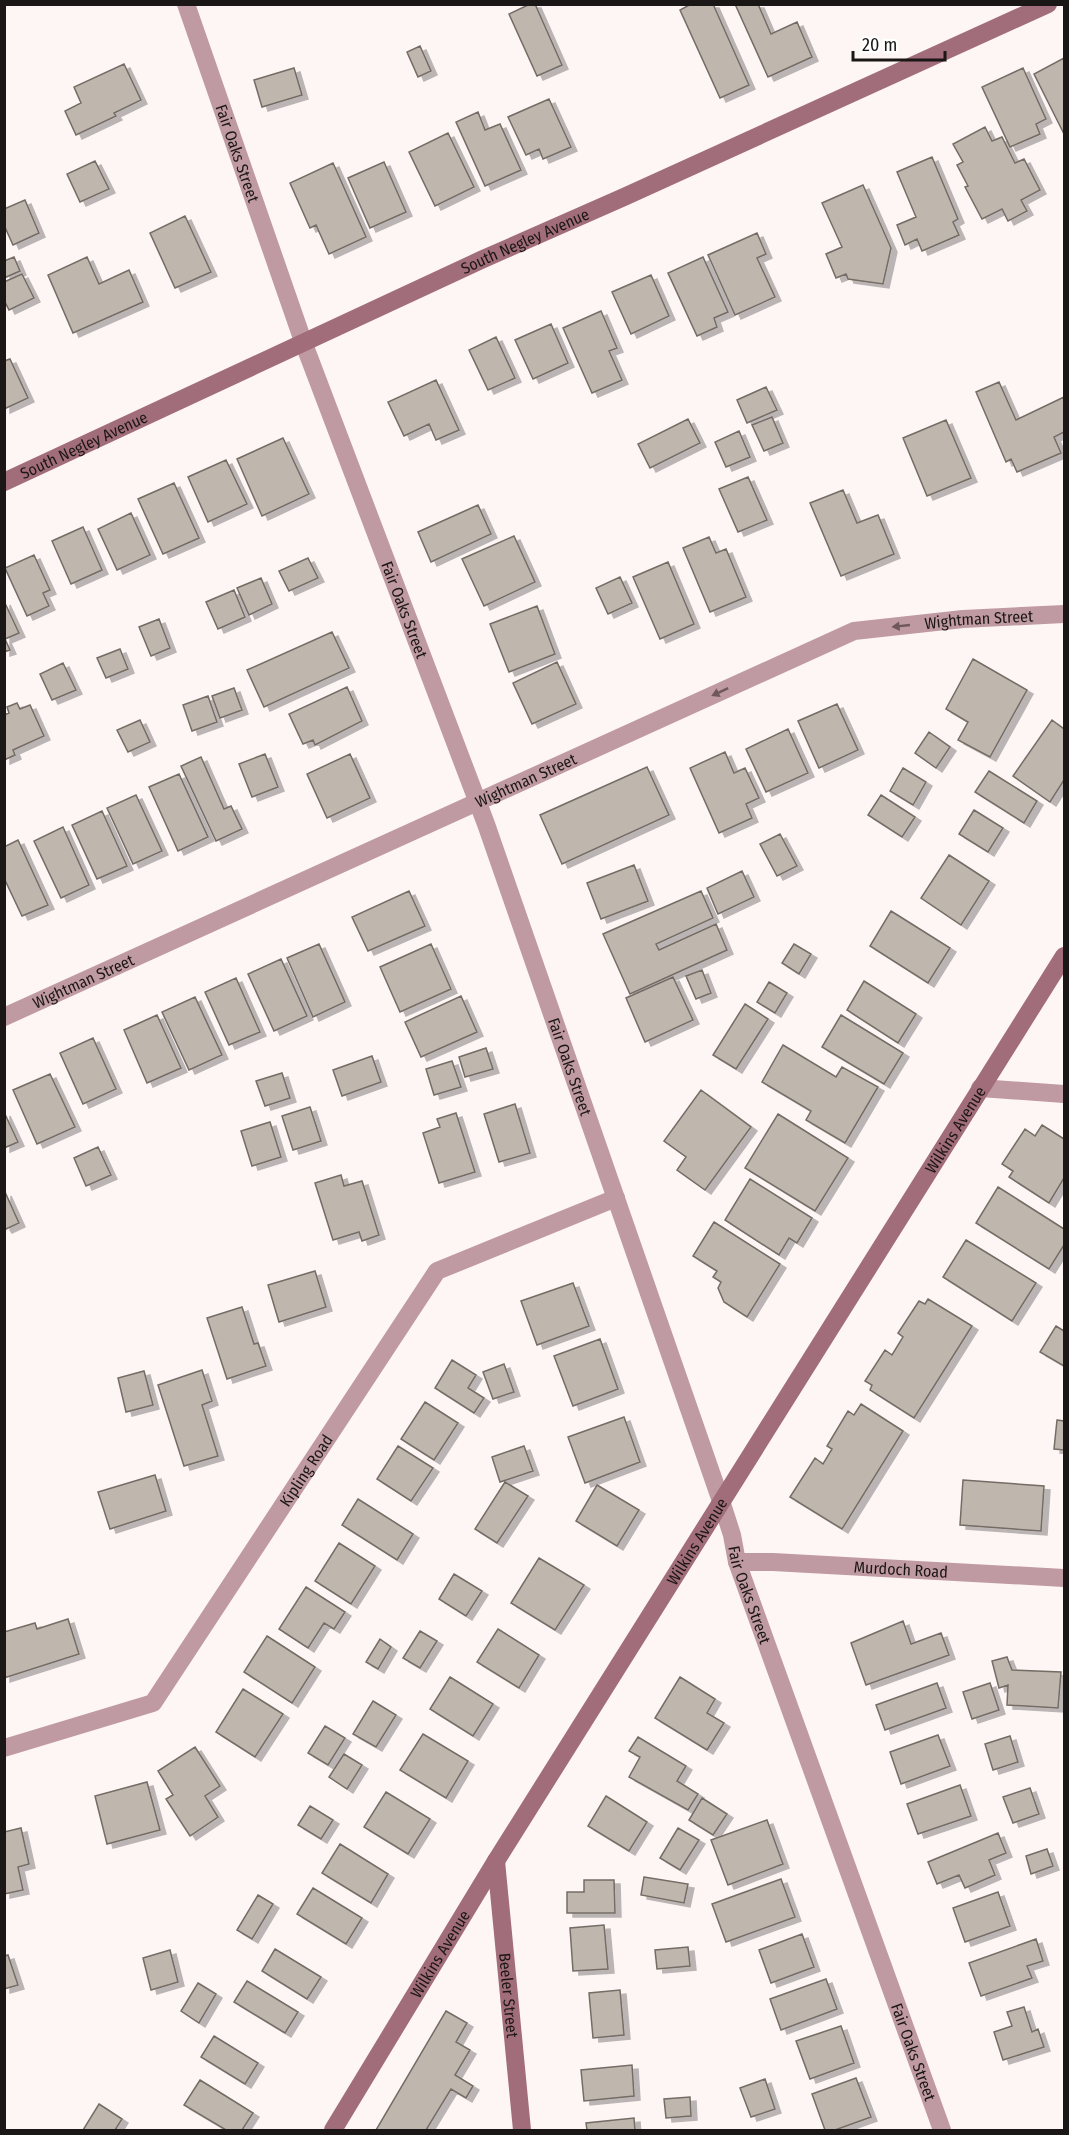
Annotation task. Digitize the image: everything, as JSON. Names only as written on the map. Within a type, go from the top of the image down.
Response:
[{"type":"street","name":"Fair Oaks Street","points":[[186,4],[304,344],[478,803],[722,1504],[732,1535],[737,1562],[942,2130]]},
{"type":"street","name":"South Negley Avenue","points":[[4,482],[481,260],[1048,4]]},
{"type":"street","name":"Wightman Street","points":[[4,1017],[854,631],[963,620],[1065,614]]},
{"type":"street","name":"Wilkins Avenue","points":[[333,2130],[496,1861],[1065,956]]},
{"type":"street","points":[[980,1088],[1065,1094]]},
{"type":"street","name":"Kipling Road","points":[[4,1748],[153,1703],[437,1271],[616,1198]]},
{"type":"street","name":"Murdoch Road","points":[[737,1562],[1065,1578]]},
{"type":"street","name":"Beeler Street","points":[[496,1861],[522,2130]]},
{"type":"building","points":[[535,4],[562,65],[537,76],[509,14]]},
{"type":"building","points":[[691,4],[713,4],[749,85],[720,98],[680,10]]},
{"type":"building","points":[[735,4],[758,4],[771,34],[797,22],[812,57],[768,77]]},
{"type":"building","points":[[420,46],[431,71],[418,77],[407,52]]},
{"type":"building","points":[[1064,58],[1064,134],[1034,74]]},
{"type":"building","points":[[124,64],[141,100],[114,113],[116,116],[76,135],[65,111],[81,103],[74,87]]},
{"type":"building","points":[[294,68],[302,95],[262,107],[254,80]]},
{"type":"building","points":[[1023,68],[1046,119],[1036,124],[1040,134],[1010,147],[982,87]]},
{"type":"building","points":[[549,99],[571,147],[543,159],[539,149],[526,155],[508,117]]},
{"type":"building","points":[[478,112],[485,130],[500,124],[521,170],[485,186],[456,122]]},
{"type":"building","points":[[985,127],[992,141],[1002,137],[1015,163],[1024,159],[1040,190],[1021,200],[1027,211],[1008,221],[1002,209],[982,219],[965,187],[968,186],[957,165],[963,162],[953,144]]},
{"type":"building","points":[[448,133],[474,187],[435,206],[409,152]]},
{"type":"building","points":[[932,157],[958,219],[953,222],[959,235],[922,251],[917,239],[905,245],[897,225],[916,217],[897,172]]},
{"type":"building","points":[[95,161],[109,189],[80,202],[67,174]]},
{"type":"building","points":[[384,162],[406,212],[370,228],[348,178]]},
{"type":"building","points":[[333,163],[366,237],[329,254],[316,225],[310,228],[290,183]]},
{"type":"building","points":[[863,185],[891,248],[883,284],[848,279],[846,274],[836,278],[826,254],[842,247],[822,203]]},
{"type":"building","points":[[25,200],[39,233],[13,245],[4,225],[4,209]]},
{"type":"building","points":[[185,216],[211,272],[175,288],[150,233]]},
{"type":"building","points":[[757,233],[766,254],[757,258],[775,297],[735,315],[708,255]]},
{"type":"building","points":[[14,257],[20,271],[4,278],[4,261]]},
{"type":"building","points":[[87,257],[99,284],[129,270],[143,302],[73,333],[48,275]]},
{"type":"building","points":[[703,257],[728,312],[714,318],[717,327],[697,336],[668,273]]},
{"type":"building","points":[[22,274],[34,298],[9,310],[4,300],[4,282]]},
{"type":"building","points":[[651,275],[669,316],[631,334],[612,292]]},
{"type":"building","points":[[601,311],[617,348],[609,351],[622,380],[592,393],[563,328]]},
{"type":"building","points":[[551,324],[568,363],[533,379],[515,340]]},
{"type":"building","points":[[496,337],[515,378],[488,390],[469,350]]},
{"type":"building","points":[[10,359],[28,398],[4,409],[4,361]]},
{"type":"building","points":[[436,380],[459,430],[436,440],[429,424],[404,436],[388,402]]},
{"type":"building","points":[[999,382],[1016,420],[1064,397],[1064,432],[1054,437],[1061,453],[1017,472],[1011,459],[1006,462],[976,392]]},
{"type":"building","points":[[766,387],[777,410],[747,423],[737,400]]},
{"type":"building","points":[[772,417],[783,443],[764,451],[752,425]]},
{"type":"building","points":[[688,419],[700,443],[650,468],[638,444]]},
{"type":"building","points":[[946,420],[971,478],[927,496],[903,438]]},
{"type":"building","points":[[739,431],[750,457],[726,467],[715,442]]},
{"type":"building","points":[[283,438],[309,494],[262,516],[237,459]]},
{"type":"building","points":[[226,460],[247,504],[208,522],[188,477]]},
{"type":"building","points":[[748,477],[767,520],[738,532],[719,489]]},
{"type":"building","points":[[174,483],[199,538],[163,554],[138,499]]},
{"type":"building","points":[[843,490],[857,523],[878,515],[894,554],[841,576],[810,503]]},
{"type":"building","points":[[478,505],[491,534],[431,562],[418,532]]},
{"type":"building","points":[[131,513],[150,555],[117,570],[98,529]]},
{"type":"building","points":[[83,527],[102,570],[71,584],[52,541]]},
{"type":"building","points":[[514,536],[535,582],[484,606],[462,559]]},
{"type":"building","points":[[709,537],[716,553],[726,549],[746,597],[710,612],[683,548]]},
{"type":"building","points":[[34,555],[50,590],[43,593],[49,606],[27,616],[5,568]]},
{"type":"building","points":[[308,558],[318,578],[289,591],[279,571]]},
{"type":"building","points":[[668,562],[694,624],[660,639],[633,577]]},
{"type":"building","points":[[620,577],[632,603],[608,614],[596,588]]},
{"type":"building","points":[[261,578],[272,604],[249,615],[237,588]]},
{"type":"building","points":[[234,590],[245,617],[218,629],[206,602]]},
{"type":"building","points":[[4,601],[19,633],[5,639],[10,650],[4,652]]},
{"type":"building","points":[[537,606],[555,654],[509,672],[490,624]]},
{"type":"building","points":[[159,619],[170,648],[151,656],[139,627]]},
{"type":"building","points":[[332,632],[349,668],[264,707],[247,670]]},
{"type":"building","points":[[120,649],[128,669],[106,678],[97,658]]},
{"type":"building","points":[[973,659],[1027,690],[990,757],[958,740],[968,722],[946,709]]},
{"type":"building","points":[[557,662],[576,704],[532,724],[513,683]]},
{"type":"building","points":[[63,663],[76,690],[52,700],[40,674]]},
{"type":"building","points":[[347,687],[362,721],[315,745],[313,740],[303,744],[289,714]]},
{"type":"building","points":[[234,688],[242,710],[220,718],[212,696]]},
{"type":"building","points":[[208,696],[217,722],[192,731],[183,705]]},
{"type":"building","points":[[17,703],[20,709],[30,705],[44,736],[13,750],[15,755],[4,760],[4,715],[9,713],[7,707]]},
{"type":"building","points":[[837,704],[858,750],[819,768],[798,721]]},
{"type":"building","points":[[140,720],[150,742],[128,752],[117,730]]},
{"type":"building","points":[[1052,720],[1064,729],[1064,780],[1050,802],[1013,776]]},
{"type":"building","points":[[788,729],[808,773],[766,792],[746,749]]},
{"type":"building","points":[[929,732],[950,747],[936,768],[915,753]]},
{"type":"building","points":[[725,752],[734,773],[745,768],[759,798],[746,804],[752,818],[719,833],[690,768]]},
{"type":"building","points":[[265,754],[278,787],[252,797],[239,764]]},
{"type":"building","points":[[350,754],[370,798],[327,818],[307,774]]},
{"type":"building","points":[[201,757],[224,809],[231,806],[242,829],[216,841],[181,766]]},
{"type":"building","points":[[647,767],[669,815],[562,864],[540,815]]},
{"type":"building","points":[[903,768],[926,782],[913,805],[890,791]]},
{"type":"building","points":[[989,771],[1037,801],[1024,823],[975,792]]},
{"type":"building","points":[[179,774],[208,837],[178,851],[149,787]]},
{"type":"building","points":[[136,795],[162,851],[133,864],[107,808]]},
{"type":"building","points":[[881,795],[915,817],[902,837],[868,815]]},
{"type":"building","points":[[974,810],[1003,828],[988,852],[959,834]]},
{"type":"building","points":[[102,811],[127,866],[97,879],[72,825]]},
{"type":"building","points":[[63,827],[89,885],[61,898],[34,841]]},
{"type":"building","points":[[780,834],[797,866],[777,876],[760,844]]},
{"type":"building","points":[[18,840],[48,905],[22,916],[4,878],[4,847]]},
{"type":"building","points":[[949,855],[989,881],[961,925],[921,898]]},
{"type":"building","points":[[634,865],[648,901],[601,919],[587,883]]},
{"type":"building","points":[[742,871],[754,897],[718,914],[707,888]]},
{"type":"building","points":[[409,891],[425,926],[368,951],[352,917]]},
{"type":"building","points":[[701,891],[713,918],[656,944],[659,950],[716,924],[727,950],[630,994],[603,934]]},
{"type":"building","points":[[891,911],[950,948],[928,983],[870,946]]},
{"type":"building","points":[[319,944],[345,1002],[313,1017],[287,958]]},
{"type":"building","points":[[431,944],[451,989],[400,1012],[380,967]]},
{"type":"building","points":[[794,944],[811,954],[799,974],[782,963]]},
{"type":"building","points":[[281,959],[307,1016],[274,1031],[248,974]]},
{"type":"building","points":[[702,970],[711,993],[696,999],[686,976]]},
{"type":"building","points":[[673,977],[693,1020],[645,1042],[626,998]]},
{"type":"building","points":[[236,978],[260,1032],[229,1045],[205,992]]},
{"type":"building","points":[[864,981],[916,1014],[898,1043],[847,1010]]},
{"type":"building","points":[[769,982],[787,993],[775,1013],[757,1002]]},
{"type":"building","points":[[461,996],[477,1032],[421,1057],[405,1022]]},
{"type":"building","points":[[195,997],[222,1055],[189,1070],[162,1012]]},
{"type":"building","points":[[745,1004],[768,1019],[736,1069],[713,1055]]},
{"type":"building","points":[[157,1015],[181,1068],[147,1083],[124,1030]]},
{"type":"building","points":[[841,1015],[903,1053],[884,1084],[822,1047]]},
{"type":"building","points":[[93,1038],[116,1089],[83,1104],[60,1053]]},
{"type":"building","points":[[783,1045],[836,1077],[842,1067],[878,1087],[845,1143],[806,1120],[811,1111],[762,1082]]},
{"type":"building","points":[[486,1048],[493,1069],[465,1077],[459,1057]]},
{"type":"building","points":[[372,1056],[381,1082],[342,1096],[333,1070]]},
{"type":"building","points":[[452,1061],[461,1087],[434,1095],[426,1069]]},
{"type":"building","points":[[282,1073],[290,1098],[265,1106],[256,1081]]},
{"type":"building","points":[[50,1074],[75,1127],[37,1144],[13,1090]]},
{"type":"building","points":[[701,1090],[751,1127],[705,1190],[677,1170],[686,1157],[664,1141]]},
{"type":"building","points":[[515,1104],[530,1153],[499,1162],[484,1114]]},
{"type":"building","points":[[310,1107],[321,1141],[293,1150],[282,1116]]},
{"type":"building","points":[[4,1112],[18,1142],[4,1148]]},
{"type":"building","points":[[456,1113],[475,1172],[439,1183],[423,1133],[440,1127],[437,1119]]},
{"type":"building","points":[[778,1114],[848,1158],[815,1211],[745,1168]]},
{"type":"building","points":[[270,1122],[281,1157],[252,1166],[241,1131]]},
{"type":"building","points":[[1042,1125],[1064,1139],[1064,1178],[1049,1203],[1009,1177],[1013,1171],[1002,1164],[1025,1129],[1035,1136]]},
{"type":"building","points":[[98,1147],[111,1175],[86,1186],[74,1158]]},
{"type":"building","points":[[341,1175],[344,1186],[362,1181],[379,1235],[362,1241],[359,1232],[333,1240],[315,1183]]},
{"type":"building","points":[[750,1179],[812,1218],[797,1243],[789,1238],[779,1255],[725,1220]]},
{"type":"building","points":[[998,1187],[1064,1229],[1064,1245],[1049,1269],[976,1223]]},
{"type":"building","points":[[5,1192],[19,1223],[6,1229],[4,1226]]},
{"type":"building","points":[[714,1222],[780,1264],[747,1317],[724,1302],[718,1288],[721,1282],[713,1277],[717,1271],[693,1256]]},
{"type":"building","points":[[966,1240],[1036,1283],[1012,1321],[943,1277]]},
{"type":"building","points":[[315,1271],[326,1307],[279,1322],[268,1285]]},
{"type":"building","points":[[573,1283],[589,1326],[537,1345],[521,1301]]},
{"type":"building","points":[[928,1299],[972,1326],[914,1418],[870,1390],[872,1385],[865,1381],[885,1350],[892,1355],[903,1337],[898,1333],[919,1301],[925,1304]]},
{"type":"building","points":[[242,1307],[254,1344],[258,1343],[266,1366],[227,1379],[207,1318]]},
{"type":"building","points":[[1056,1326],[1064,1331],[1064,1366],[1040,1352]]},
{"type":"building","points":[[600,1339],[618,1389],[573,1406],[554,1356]]},
{"type":"building","points":[[452,1360],[476,1375],[468,1388],[484,1398],[474,1413],[435,1388]]},
{"type":"building","points":[[504,1364],[514,1392],[493,1399],[483,1372]]},
{"type":"building","points":[[202,1370],[212,1401],[202,1405],[218,1456],[184,1466],[158,1385]]},
{"type":"building","points":[[144,1371],[153,1405],[126,1412],[118,1378]]},
{"type":"building","points":[[425,1402],[458,1423],[434,1460],[401,1439]]},
{"type":"building","points":[[861,1404],[903,1431],[842,1529],[790,1497],[815,1458],[823,1464],[832,1449],[827,1446],[848,1411],[854,1415]]},
{"type":"building","points":[[624,1417],[640,1462],[585,1483],[568,1437]]},
{"type":"building","points":[[1057,1420],[1064,1421],[1064,1450],[1054,1449]]},
{"type":"building","points":[[398,1446],[433,1468],[411,1501],[377,1479]]},
{"type":"building","points":[[524,1446],[533,1471],[500,1482],[492,1457]]},
{"type":"building","points":[[155,1475],[166,1511],[110,1529],[98,1492]]},
{"type":"building","points":[[963,1480],[1044,1486],[1041,1531],[960,1525]]},
{"type":"building","points":[[505,1482],[528,1496],[497,1543],[475,1529]]},
{"type":"building","points":[[597,1485],[639,1510],[617,1546],[576,1521]]},
{"type":"building","points":[[358,1499],[413,1534],[397,1560],[342,1525]]},
{"type":"building","points":[[339,1543],[375,1566],[351,1604],[315,1581]]},
{"type":"building","points":[[539,1558],[584,1585],[555,1630],[511,1603]]},
{"type":"building","points":[[454,1574],[482,1591],[466,1616],[439,1599]]},
{"type":"building","points":[[306,1587],[345,1612],[334,1629],[324,1623],[308,1648],[279,1629]]},
{"type":"building","points":[[68,1619],[79,1654],[4,1678],[4,1632],[35,1623],[37,1629]]},
{"type":"building","points":[[903,1621],[911,1644],[941,1633],[949,1655],[866,1685],[851,1643]]},
{"type":"building","points":[[498,1629],[539,1655],[519,1688],[477,1662]]},
{"type":"building","points":[[420,1631],[437,1641],[420,1668],[403,1658]]},
{"type":"building","points":[[267,1636],[315,1667],[292,1703],[244,1672]]},
{"type":"building","points":[[380,1639],[391,1647],[378,1669],[366,1662]]},
{"type":"building","points":[[1007,1657],[1012,1670],[1061,1672],[1058,1708],[1007,1705],[1008,1685],[999,1688],[992,1661]]},
{"type":"building","points":[[450,1677],[493,1704],[473,1736],[430,1709]]},
{"type":"building","points":[[680,1677],[715,1699],[707,1713],[724,1723],[707,1750],[655,1718]]},
{"type":"building","points":[[937,1683],[946,1708],[885,1730],[876,1705]]},
{"type":"building","points":[[990,1683],[999,1710],[972,1719],[963,1692]]},
{"type":"building","points":[[243,1689],[283,1714],[255,1757],[216,1732]]},
{"type":"building","points":[[373,1701],[396,1715],[376,1747],[353,1734]]},
{"type":"building","points":[[325,1726],[345,1738],[328,1765],[308,1753]]},
{"type":"building","points":[[423,1734],[468,1761],[446,1798],[400,1770]]},
{"type":"building","points":[[938,1735],[950,1766],[901,1784],[890,1752]]},
{"type":"building","points":[[1010,1736],[1018,1762],[993,1770],[985,1744]]},
{"type":"building","points":[[638,1737],[686,1766],[677,1781],[698,1794],[688,1810],[629,1777],[640,1757],[629,1751]]},
{"type":"building","points":[[195,1747],[220,1786],[205,1796],[218,1817],[190,1836],[166,1799],[173,1795],[158,1771]]},
{"type":"building","points":[[344,1754],[362,1765],[347,1789],[329,1777]]},
{"type":"building","points":[[147,1782],[160,1830],[107,1844],[95,1796]]},
{"type":"building","points":[[960,1785],[971,1816],[918,1834],[907,1804]]},
{"type":"building","points":[[1030,1788],[1039,1814],[1013,1823],[1003,1797]]},
{"type":"building","points":[[386,1792],[430,1819],[408,1854],[364,1827]]},
{"type":"building","points":[[606,1796],[647,1822],[629,1851],[588,1826]]},
{"type":"building","points":[[702,1798],[727,1814],[713,1835],[689,1820]]},
{"type":"building","points":[[310,1806],[333,1820],[321,1839],[298,1825]]},
{"type":"building","points":[[767,1820],[783,1864],[728,1885],[711,1840]]},
{"type":"building","points":[[21,1828],[29,1864],[18,1867],[23,1890],[4,1894],[4,1832]]},
{"type":"building","points":[[678,1828],[699,1840],[680,1870],[660,1858]]},
{"type":"building","points":[[998,1833],[1006,1853],[989,1860],[995,1875],[965,1888],[959,1875],[937,1884],[928,1862]]},
{"type":"building","points":[[340,1844],[388,1874],[371,1903],[322,1873]]},
{"type":"building","points":[[1047,1849],[1053,1866],[1031,1874],[1026,1856]]},
{"type":"building","points":[[644,1877],[688,1884],[684,1903],[641,1895]]},
{"type":"building","points":[[781,1879],[795,1917],[726,1942],[712,1904]]},
{"type":"building","points":[[584,1880],[614,1880],[615,1913],[567,1913],[567,1892],[584,1892]]},
{"type":"building","points":[[313,1888],[362,1918],[346,1944],[297,1914]]},
{"type":"building","points":[[998,1892],[1010,1926],[965,1942],[953,1908]]},
{"type":"building","points":[[258,1895],[273,1904],[252,1939],[237,1930]]},
{"type":"building","points":[[604,1925],[608,1969],[573,1971],[570,1928]]},
{"type":"building","points":[[802,1934],[814,1967],[771,1983],[759,1950]]},
{"type":"building","points":[[1036,1939],[1043,1961],[1027,1966],[1032,1978],[981,1996],[969,1963]]},
{"type":"building","points":[[688,1947],[690,1966],[657,1969],[655,1950]]},
{"type":"building","points":[[275,1949],[321,1977],[307,1999],[262,1971]]},
{"type":"building","points":[[170,1950],[178,1982],[151,1990],[143,1958]]},
{"type":"building","points":[[8,1955],[18,1985],[4,1989],[4,1956]]},
{"type":"building","points":[[826,1979],[837,2009],[781,2030],[770,1999]]},
{"type":"building","points":[[247,1981],[298,2012],[285,2033],[234,2002]]},
{"type":"building","points":[[198,1983],[216,1994],[199,2023],[181,2011]]},
{"type":"building","points":[[620,1990],[624,2035],[593,2038],[589,1993]]},
{"type":"building","points":[[1024,2007],[1032,2032],[1038,2029],[1044,2047],[1003,2060],[994,2032],[1012,2026],[1007,2012]]},
{"type":"building","points":[[446,2011],[467,2023],[456,2042],[470,2050],[455,2075],[473,2086],[466,2098],[451,2089],[426,2130],[376,2130]]},
{"type":"building","points":[[841,2026],[854,2063],[810,2079],[796,2041]]},
{"type":"building","points":[[214,2036],[258,2063],[245,2084],[201,2057]]},
{"type":"building","points":[[632,2065],[634,2096],[584,2101],[581,2070]]},
{"type":"building","points":[[856,2078],[871,2117],[835,2130],[825,2130],[812,2094]]},
{"type":"building","points":[[765,2079],[775,2109],[751,2117],[740,2088]]},
{"type":"building","points":[[200,2080],[253,2113],[242,2130],[226,2130],[184,2105]]},
{"type":"building","points":[[690,2097],[691,2116],[666,2118],[664,2099]]},
{"type":"building","points":[[99,2104],[122,2119],[115,2130],[83,2130]]},
{"type":"building","points":[[634,2118],[635,2130],[587,2130],[586,2123]]}]
